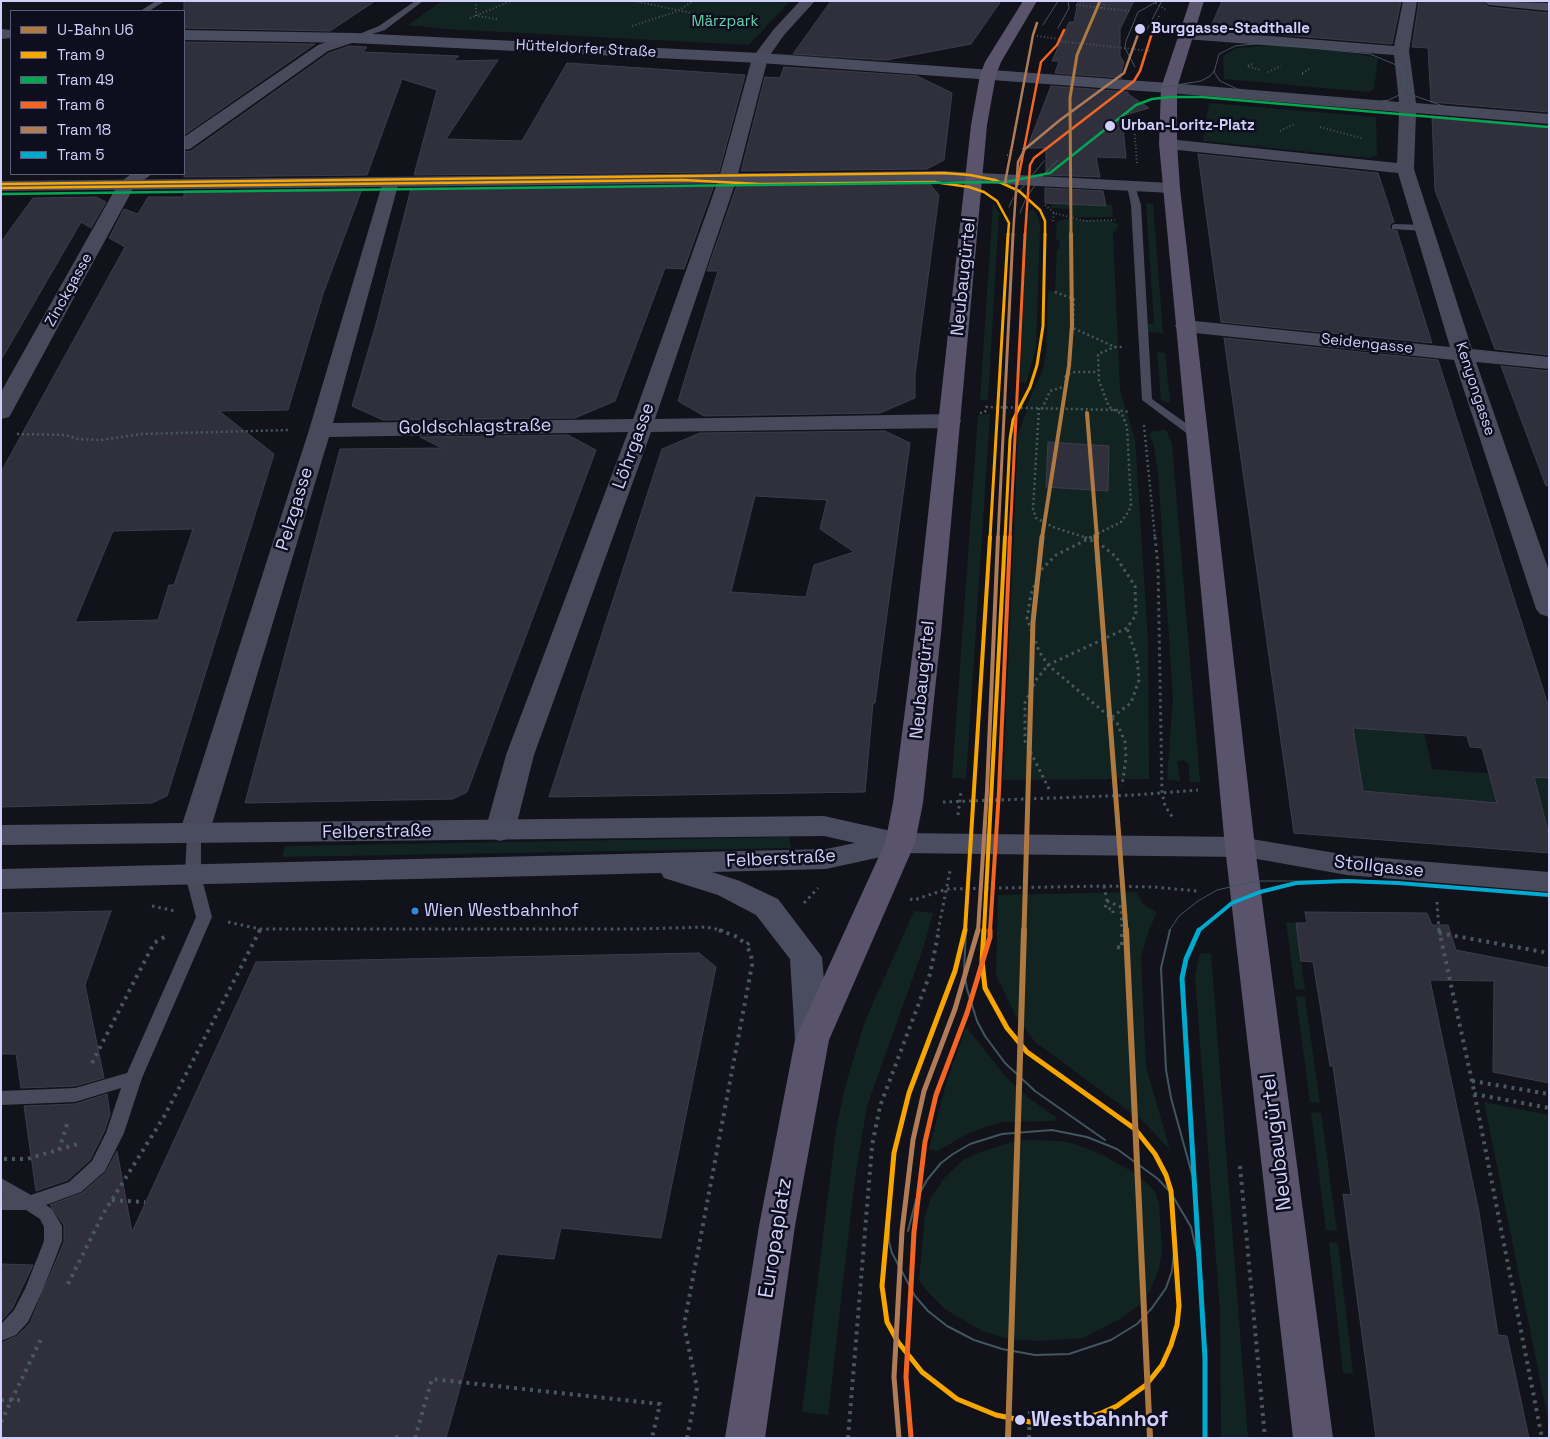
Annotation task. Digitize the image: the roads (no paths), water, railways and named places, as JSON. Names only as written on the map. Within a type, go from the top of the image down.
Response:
[{"type":"main road","name":"Neubaugürtel","points":[[900,843],[912,776],[979,125],[988,75],[993,62],[1030,1]]},
{"type":"main road","name":"Neubaugürtel","points":[[1197,1],[1169,88],[1168,144],[1171,188],[1240,847],[1313,1438]]},
{"type":"main road","name":"Hütteldorfer Straße","points":[[185,35],[352,38],[760,58],[988,75]]},
{"type":"main road","points":[[988,75],[1169,88]]},
{"type":"main road","name":"Felberstraße","points":[[1,835],[824,826],[900,843]]},
{"type":"main road","points":[[900,843],[1240,847]]},
{"type":"main road","name":"Felberstraße","points":[[1,879],[826,859],[900,843]]},
{"type":"main road","name":"Europaplatz","points":[[745,1438],[777,1226],[812,1040],[900,843]]},
{"type":"main road","name":"Europaplatz","points":[[652,864],[729,888],[767,907],[806,957],[812,1040]]},
{"type":"street","points":[[760,58],[779,32],[808,1]]},
{"type":"street","points":[[1168,144],[1405,169],[1408,106],[1401,51],[1410,1]]},
{"type":"street","points":[[1489,1],[1549,7]]},
{"type":"street","points":[[1185,34],[1401,51]]},
{"type":"street","points":[[185,144],[323,48],[352,38]]},
{"type":"street","name":"Löhrgasse","points":[[500,831],[520,755],[642,425],[728,178],[760,58]]},
{"type":"street","points":[[1169,88],[1549,119]]},
{"type":"street","name":"Kenyongasse","points":[[1405,169],[1464,354],[1549,608]]},
{"type":"street","points":[[1,186],[135,179],[390,182],[935,176],[1171,188]]},
{"type":"street","name":"Zinckgasse","points":[[1,412],[135,179]]},
{"type":"street","name":"Pelzgasse","points":[[194,834],[320,430],[390,182]]},
{"type":"street","name":"Seidengasse","points":[[1185,326],[1549,363]]},
{"type":"street","name":"Goldschlagstraße","points":[[320,430],[950,421]]},
{"type":"street","name":"Stollgasse","points":[[1240,847],[1348,865],[1549,882]]},
{"type":"lane","points":[[146,10],[162,1]]},
{"type":"lane","points":[[352,38],[382,28],[420,1]]},
{"type":"lane","points":[[1131,186],[1136,205],[1147,400],[1197,436]]},
{"type":"lane","points":[[1395,227],[1424,228]]},
{"type":"lane","points":[[1,1203],[29,1203],[75,1187],[99,1166],[114,1132],[133,1078],[204,917],[193,875],[194,834]]},
{"type":"lane","points":[[1,1098],[75,1095],[133,1078]]},
{"type":"lane","points":[[1,1184],[46,1214],[53,1226],[53,1242],[34,1290],[21,1316],[9,1329],[1,1333]]},
{"type":"tram line","points":[[1043,25],[1058,1]]},
{"type":"tram line","points":[[1058,28],[1069,8],[1068,1]]},
{"type":"tram line","points":[[1135,67],[1125,48],[1126,41],[1138,12],[1158,1]]},
{"type":"tram line","points":[[1146,31],[1162,1]]},
{"type":"tram line","name":"18","points":[[1005,183],[1033,35],[1037,23]]},
{"type":"tram line","name":"18","points":[[899,1438],[894,1377],[902,1231],[913,1140],[924,1091],[955,1009],[978,936],[987,791],[1010,273],[1018,162],[1025,149],[1060,120],[1124,73],[1140,29]]},
{"type":"tram line","name":"6","points":[[1017,185],[1041,62],[1057,45],[1064,30]]},
{"type":"tram line","name":"6","points":[[911,1437],[906,1377],[914,1232],[925,1142],[936,1095],[967,1013],[990,937],[999,791],[1022,273],[1030,165],[1034,158],[1068,130],[1134,81],[1140,71],[1152,33]]},
{"type":"tram line","points":[[1214,71],[1219,54],[1235,46],[1264,43],[1370,54],[1401,67],[1405,84]]},
{"type":"tram line","points":[[1158,88],[1201,81],[1214,71]]},
{"type":"tram line","points":[[1214,71],[1220,81],[1246,93],[1275,97]]},
{"type":"tram line","points":[[1339,103],[1369,103],[1389,100],[1401,94],[1405,84]]},
{"type":"tram line","points":[[1405,84],[1415,96],[1446,107],[1474,111]]},
{"type":"tram line","name":"49","points":[[1,194],[1006,182],[1050,173],[1136,105],[1152,99],[1170,97],[1202,97],[1548,127]]},
{"type":"tram line","points":[[1020,213],[1026,198],[1041,177],[1058,160]]},
{"type":"tram line","points":[[1009,207],[1012,200],[1044,161]]},
{"type":"tram line","name":"9","points":[[1,184],[944,173],[970,175],[995,180],[1019,191],[1032,201],[1040,210],[1045,221],[1043,326],[1037,365],[1030,387],[1013,420],[1010,439],[990,845],[982,961],[985,988],[991,1001],[1007,1028],[1027,1052],[1135,1129],[1155,1154],[1166,1175],[1171,1191],[1179,1306],[1177,1325],[1171,1345],[1162,1365],[1146,1385],[1117,1406],[1099,1414],[1071,1421],[1030,1422],[996,1415],[957,1399],[922,1372],[898,1342],[887,1322],[884,1305],[882,1286],[894,1153],[909,1093],[955,971],[966,927],[1009,223],[997,201],[984,192],[969,187],[934,182],[760,184],[683,180],[1,188]]},
{"type":"tram line","points":[[1169,931],[1179,916],[1198,901],[1217,890],[1257,881],[1347,881]]},
{"type":"tram line","name":"5","points":[[1205,1438],[1205,1358],[1182,978],[1186,959],[1195,936],[1201,927],[1232,903],[1260,892],[1296,883],[1347,881],[1398,883],[1549,895]]},
{"type":"tram line","points":[[966,930],[964,971],[967,989],[977,1021],[985,1036],[1005,1063],[1035,1091],[1105,1140]]},
{"type":"tram line","points":[[1170,930],[1161,968],[1166,1070],[1171,1098],[1195,1185]]},
{"type":"tram line","points":[[908,1231],[916,1200],[927,1180],[941,1163],[953,1154],[970,1144],[1002,1134],[1052,1130],[1087,1137],[1117,1149],[1158,1179],[1171,1193],[1191,1227],[1201,1270]]},
{"type":"tram line","points":[[889,1211],[889,1242],[892,1253],[915,1296],[928,1311],[947,1326],[974,1340],[1002,1349],[1035,1355],[1069,1354],[1111,1340],[1137,1324],[1152,1308],[1166,1288],[1172,1271],[1175,1243]]},
{"type":"metro line","name":"U6","points":[[1008,1438],[1033,622],[1042,535],[1069,366],[1072,325],[1070,98],[1077,55],[1100,1]]},
{"type":"metro line","name":"U6","points":[[1087,413],[1126,922],[1150,1438]]},
{"type":"place","name":"Burggasse-Stadthalle","points":[[1140,29]]},
{"type":"place","name":"Urban-Loritz-Platz","points":[[1110,126]]},
{"type":"place","name":"Wien Westbahnhof","points":[[415,911]]},
{"type":"place","name":"Westbahnhof","points":[[1020,1420]]},
{"type":"park label","name":"Märzpark","points":[[725,22]]}]
